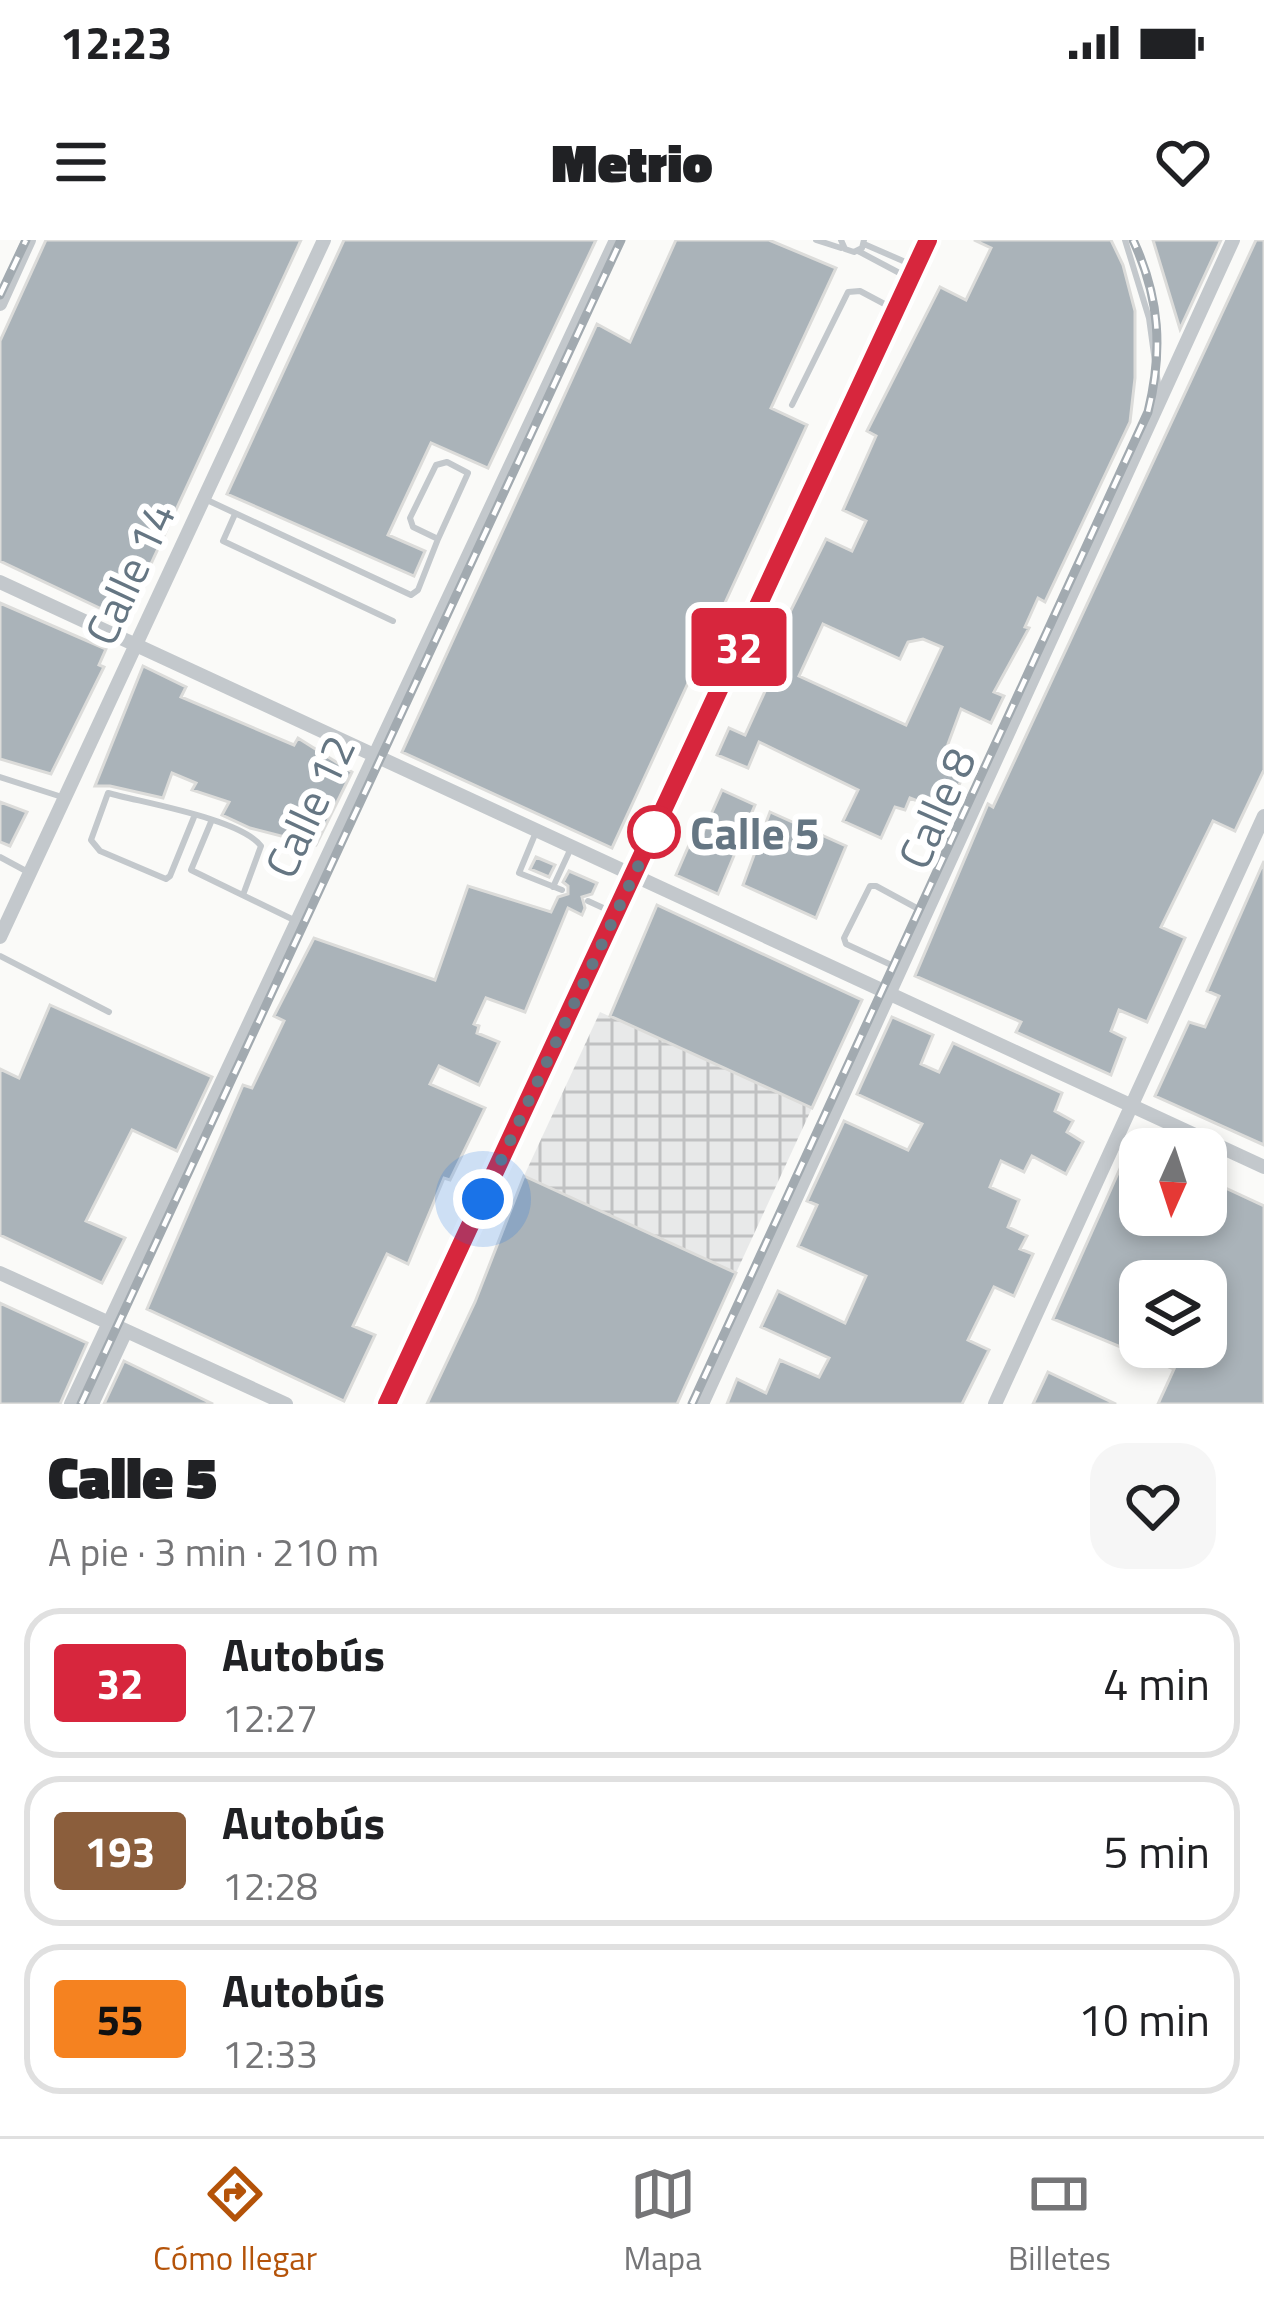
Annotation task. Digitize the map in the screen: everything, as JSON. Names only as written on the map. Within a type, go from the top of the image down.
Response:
[{"type":"main road","points":[[387,1404],[928,240]]},
{"type":"street","points":[[0,304],[29,240]]},
{"type":"street","name":"Calle 14","points":[[0,937],[324,240]]},
{"type":"street","name":"Calle 12","points":[[71,1404],[616,240]]},
{"type":"street","name":"Calle 8","points":[[702,1404],[1233,240]]},
{"type":"street","points":[[0,582],[1264,1167]]},
{"type":"street","points":[[995,1404],[1264,816]]},
{"type":"street","points":[[0,1274],[286,1404]]},
{"type":"street","points":[[92,1404],[126,1331]]},
{"type":"lane","points":[[816,240],[845,249],[862,245],[913,273]]},
{"type":"lane","points":[[841,240],[845,249]]},
{"type":"lane","points":[[1125,240],[1149,318],[1160,400]]},
{"type":"lane","points":[[862,245],[913,273]]},
{"type":"lane","points":[[792,405],[848,292],[860,291],[895,310]]},
{"type":"lane","points":[[203,499],[407,595],[418,590],[468,473],[447,462],[436,465],[410,518],[412,526],[438,539]]},
{"type":"lane","points":[[235,514],[224,541],[393,621]]},
{"type":"lane","points":[[0,777],[65,799]]},
{"type":"lane","points":[[194,817],[166,879],[100,850],[91,840],[108,793],[194,817],[237,830],[261,844],[243,895]]},
{"type":"lane","points":[[211,822],[190,869],[296,921]]},
{"type":"lane","points":[[536,832],[519,873],[558,888],[571,848]]},
{"type":"lane","points":[[0,857],[29,873]]},
{"type":"lane","points":[[902,970],[849,945],[844,938],[870,886],[927,914]]},
{"type":"lane","points":[[588,901],[616,913]]},
{"type":"lane","points":[[0,956],[109,1012]]},
{"type":"shaded area","points":[[600,1012],[812,1108],[736,1273],[524,1176]]},
{"type":"building","points":[[46,240],[301,240],[125,620],[0,561],[0,341]]},
{"type":"building","points":[[344,240],[596,240],[488,468],[431,443],[388,535],[425,551],[414,576],[227,494]]},
{"type":"building","points":[[676,240],[769,240],[836,268],[771,408],[807,425],[612,848],[402,752],[597,324],[630,342]]},
{"type":"building","points":[[974,240],[1111,240],[1135,311],[1130,422],[1045,602],[1038,598],[1025,627],[1029,628],[994,692],[1004,696],[991,723],[961,709],[948,744],[971,755],[948,813],[910,798],[905,810],[895,807],[881,838],[843,821],[858,790],[759,742],[748,768],[717,755],[729,728],[745,735],[777,665],[770,662],[791,610],[826,539],[852,551],[866,521],[843,510],[876,436],[867,431],[940,287],[966,300],[991,248]],"holes":[[[823,624],[900,659],[908,642],[923,639],[942,647],[906,725],[799,676]]]},
{"type":"building","points":[[1153,240],[1221,240],[1180,329]]},
{"type":"building","points":[[1256,240],[1264,240],[1264,770],[1235,831],[1213,821],[1161,927],[1185,938],[1147,1022],[1119,1010],[1111,1031],[1125,1038],[1111,1075],[1016,1032],[1021,1022],[915,976],[988,804],[993,807]]},
{"type":"building","points":[[0,603],[106,649],[99,665],[104,667],[51,774],[0,759]]},
{"type":"building","points":[[143,666],[186,687],[181,697],[294,745],[298,738],[352,772],[316,845],[250,828],[222,815],[229,802],[192,790],[196,783],[172,773],[163,798],[95,786]]},
{"type":"building","points":[[722,790],[755,805],[718,894],[676,875],[689,845],[696,848]]},
{"type":"building","points":[[0,802],[27,812],[10,846],[0,842]]},
{"type":"building","points":[[770,812],[846,846],[816,918],[743,885]]},
{"type":"building","points":[[536,857],[555,865],[549,877],[530,869]]},
{"type":"building","points":[[1264,861],[1264,1145],[1155,1096],[1189,1022],[1205,1027],[1219,996],[1207,991]]},
{"type":"building","points":[[569,871],[597,883],[592,894],[582,897],[582,915],[568,908],[525,1012],[486,998],[474,1024],[479,1026],[477,1033],[499,1042],[479,1085],[439,1066],[430,1084],[485,1108],[450,1180],[444,1178],[408,1264],[387,1254],[353,1326],[375,1335],[344,1401],[147,1309],[243,1085],[252,1088],[284,1021],[274,1016],[314,938],[435,980],[468,886],[551,912],[558,897],[568,894],[563,882]]},
{"type":"building","points":[[657,905],[862,1000],[812,1108],[610,1016]]},
{"type":"building","points":[[50,1005],[212,1077],[177,1151],[132,1130],[86,1221],[125,1238],[102,1283],[0,1235],[0,1069],[19,1078]]},
{"type":"building","points":[[892,1017],[933,1035],[921,1064],[939,1072],[953,1043],[1062,1093],[1055,1111],[1073,1121],[1067,1132],[1083,1142],[1066,1174],[1032,1156],[1024,1172],[1001,1161],[990,1187],[1019,1200],[1008,1227],[1027,1236],[1020,1249],[1033,1254],[1014,1296],[994,1287],[968,1340],[989,1350],[962,1404],[727,1404],[737,1379],[766,1393],[780,1360],[819,1377],[829,1358],[761,1327],[778,1291],[845,1323],[866,1276],[798,1246],[817,1205],[807,1201],[844,1121],[908,1150],[922,1124],[857,1094]]},
{"type":"building","points":[[1119,1171],[1119,1236],[1227,1236],[1227,1189],[1264,1206],[1264,1404],[1158,1404],[1172,1368],[1227,1368],[1227,1260],[1119,1260],[1119,1346],[1053,1319]]},
{"type":"building","points":[[524,1176],[736,1273],[677,1404],[427,1404],[475,1302]]},
{"type":"building","points":[[0,1303],[87,1343],[60,1404],[0,1404]]},
{"type":"building","points":[[124,1361],[213,1404],[104,1404]]},
{"type":"building","points":[[1048,1372],[1116,1404],[1033,1404]]},
{"type":"railway","points":[[0,295],[26,240]]},
{"type":"railway","points":[[81,1404],[621,240]]},
{"type":"railway","points":[[692,1404],[1148,412],[1156,368],[1156,325],[1149,283],[1133,240]]},
{"type":"bus line","name":"32","points":[[387,1404],[928,240]]},
{"type":"place","name":"Calle 5","points":[[654,832]]},
{"type":"route","points":[[483,1199],[654,832]]}]
